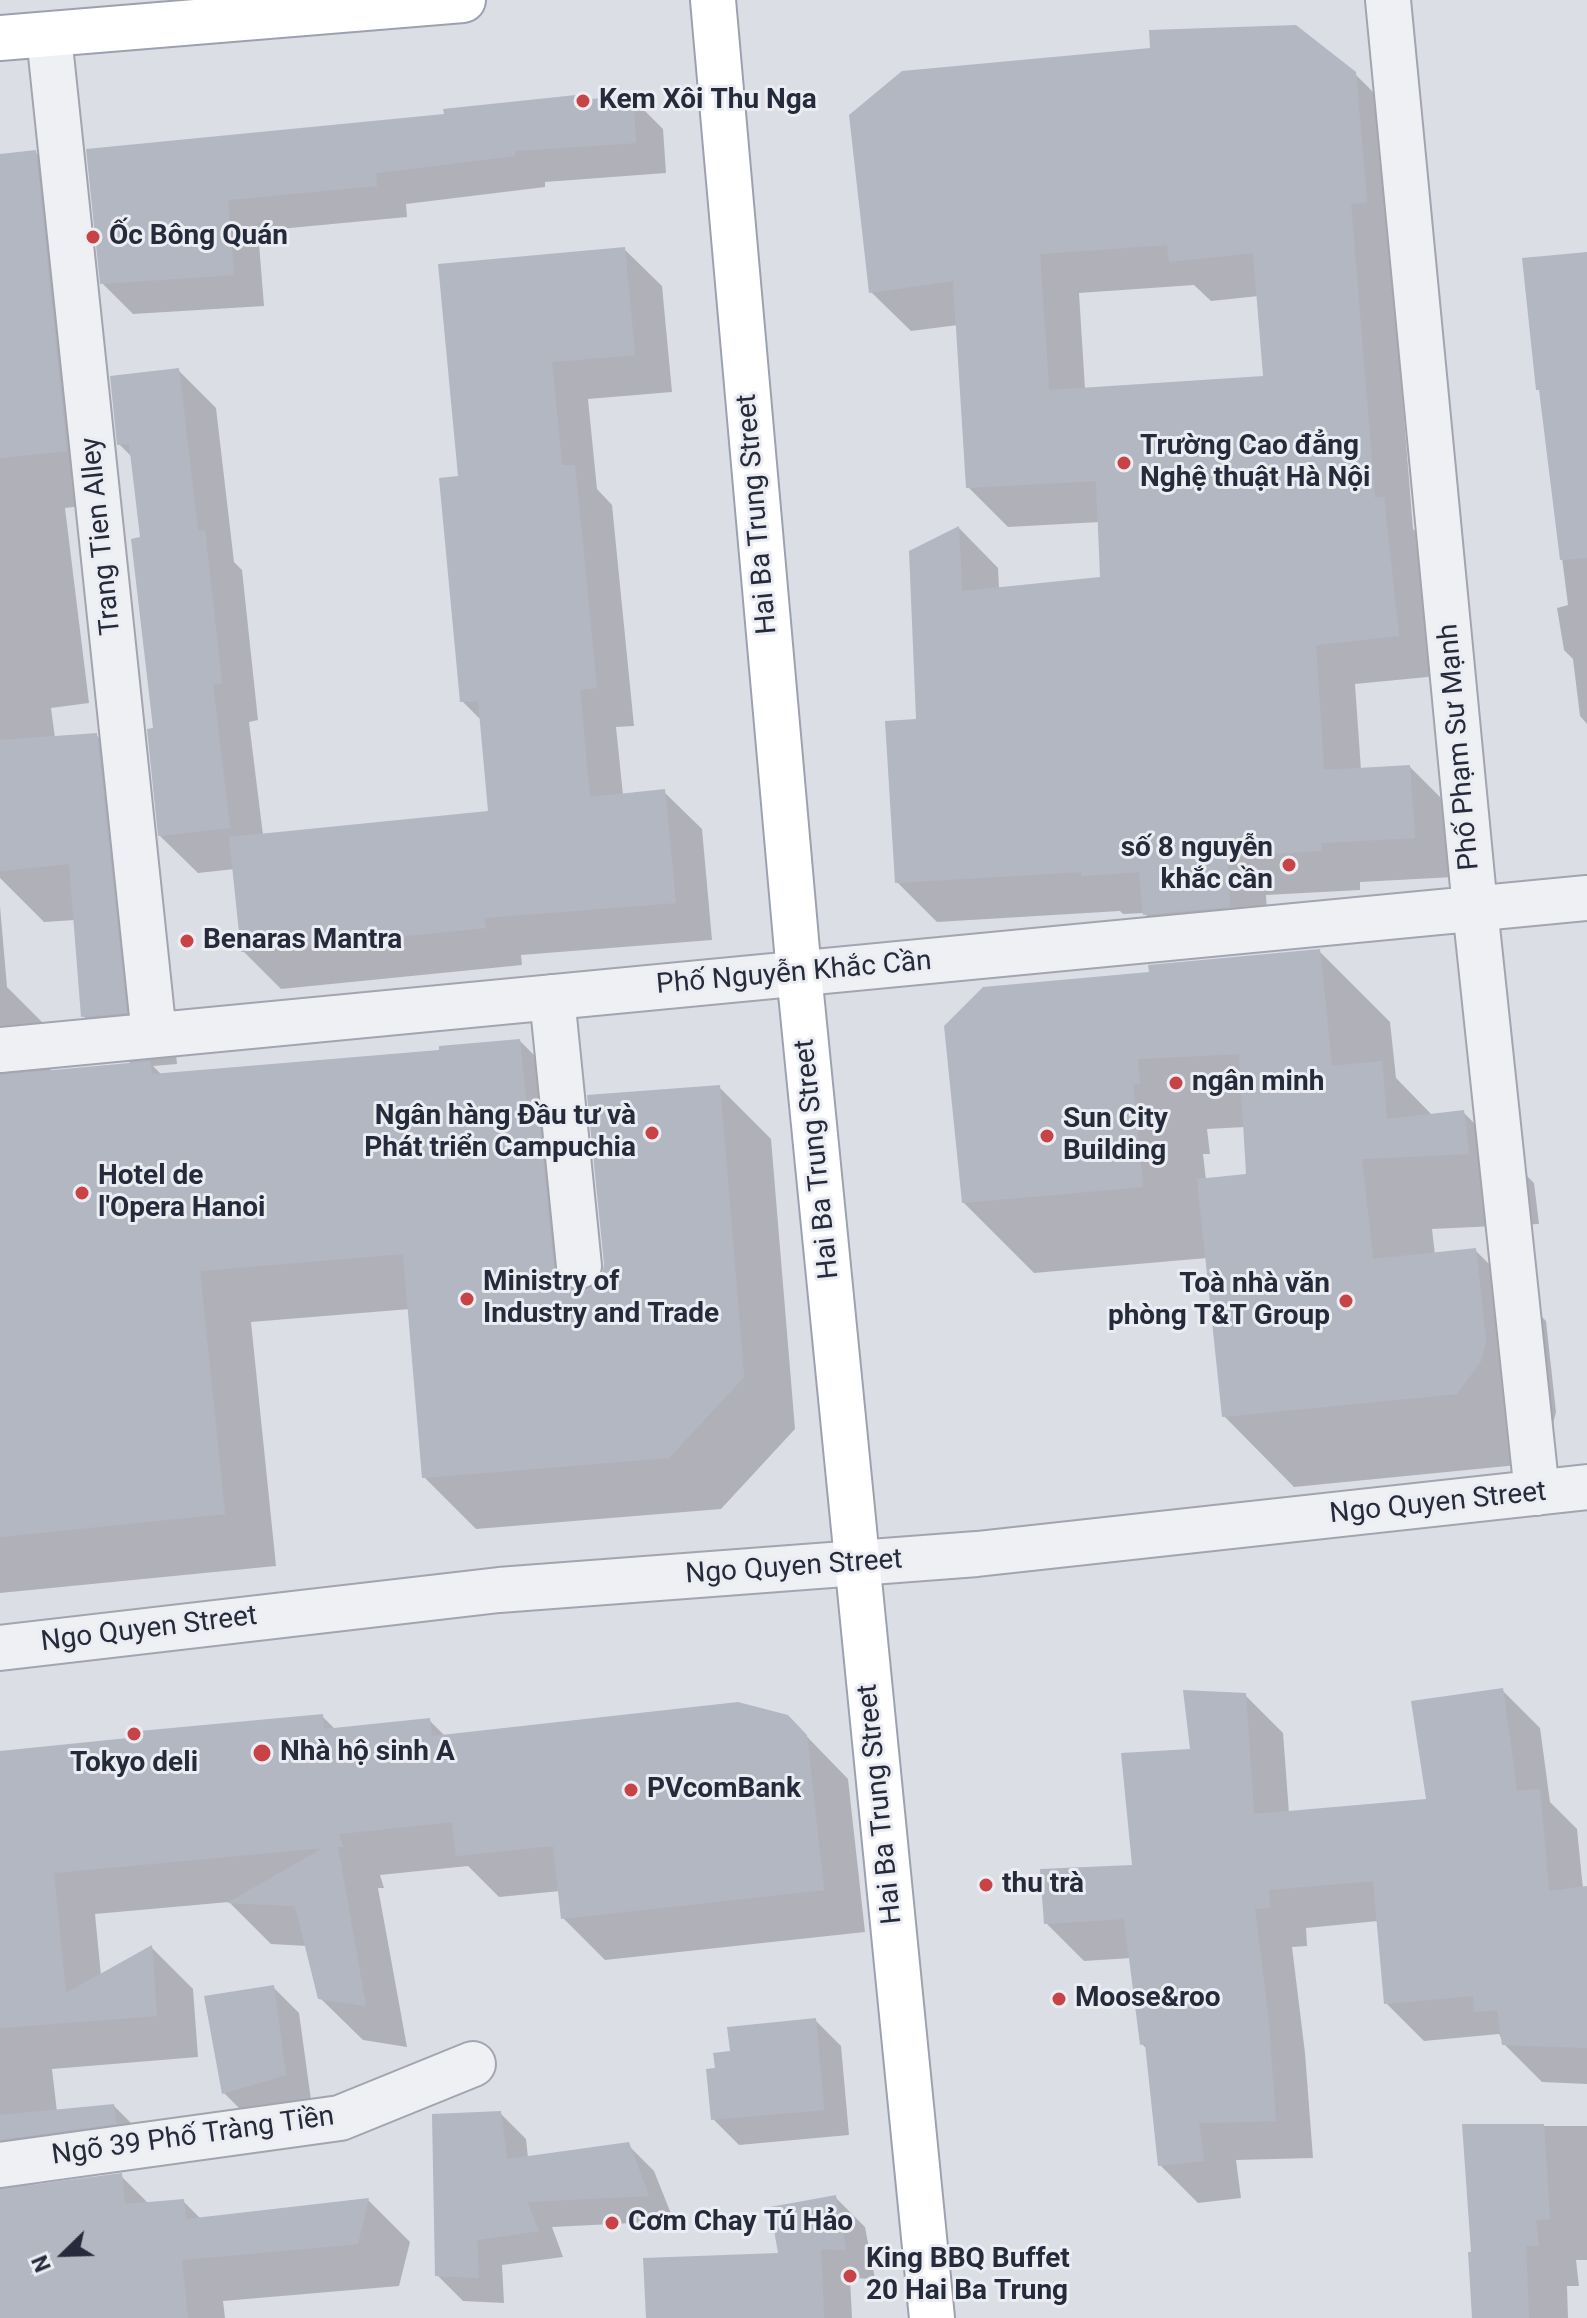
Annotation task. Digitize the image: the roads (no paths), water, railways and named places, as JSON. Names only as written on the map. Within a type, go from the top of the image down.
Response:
[{"type":"main road","points":[[0,38],[463,0]]},
{"type":"main road","name":"Hai Ba Trung Street","points":[[713,0],[799,973],[932,2318]]},
{"type":"street","name":"Phố Phạm Sư Mạnh","points":[[1388,0],[1475,908],[1537,1493]]},
{"type":"street","name":"Trang Tien Alley","points":[[49,36],[154,1035]]},
{"type":"street","name":"Phố Nguyễn Khắc Cần","points":[[0,1050],[1587,898]]},
{"type":"street","points":[[552,997],[579,1266]]},
{"type":"street","name":"Ngo Quyen Street","points":[[0,1648],[499,1590],[977,1554],[1587,1487]]},
{"type":"street","name":"Ngõ 39 Phố Tràng Tiền","points":[[0,2165],[340,2118],[473,2064]]},
{"type":"place","name":"Kem Xôi Thu Nga","points":[[583,101]]},
{"type":"place","name":"Ốc Bông Quán","points":[[93,237]]},
{"type":"place","name":"Trường Cao đẳng Nghệ thuật Hà Nội","points":[[1124,463]]},
{"type":"place","name":"số 8 nguyễn khắc cần","points":[[1289,865]]},
{"type":"place","name":"Benaras Mantra","points":[[187,941]]},
{"type":"place","name":"ngân minh","points":[[1176,1083]]},
{"type":"place","name":"Ngân hàng Đầu tư và Phát triển Campuchia","points":[[652,1133]]},
{"type":"place","name":"Sun City Building","points":[[1047,1136]]},
{"type":"place","name":"Hotel de l'Opera Hanoi","points":[[82,1193]]},
{"type":"place","name":"Ministry of Industry and Trade","points":[[467,1299]]},
{"type":"place","name":"Toà nhà văn phòng T&T Group","points":[[1346,1301]]},
{"type":"place","name":"Tokyo deli","points":[[134,1734]]},
{"type":"place","name":"Nhà hộ sinh A","points":[[262,1753]]},
{"type":"place","name":"PVcomBank","points":[[631,1790]]},
{"type":"place","name":"thu trà","points":[[986,1885]]},
{"type":"place","name":"Moose&roo","points":[[1059,1999]]},
{"type":"place","name":"Cơm Chay Tú Hảo","points":[[612,2223]]},
{"type":"place","name":"King BBQ Buffet 20 Hai Ba Trung","points":[[850,2276]]}]
